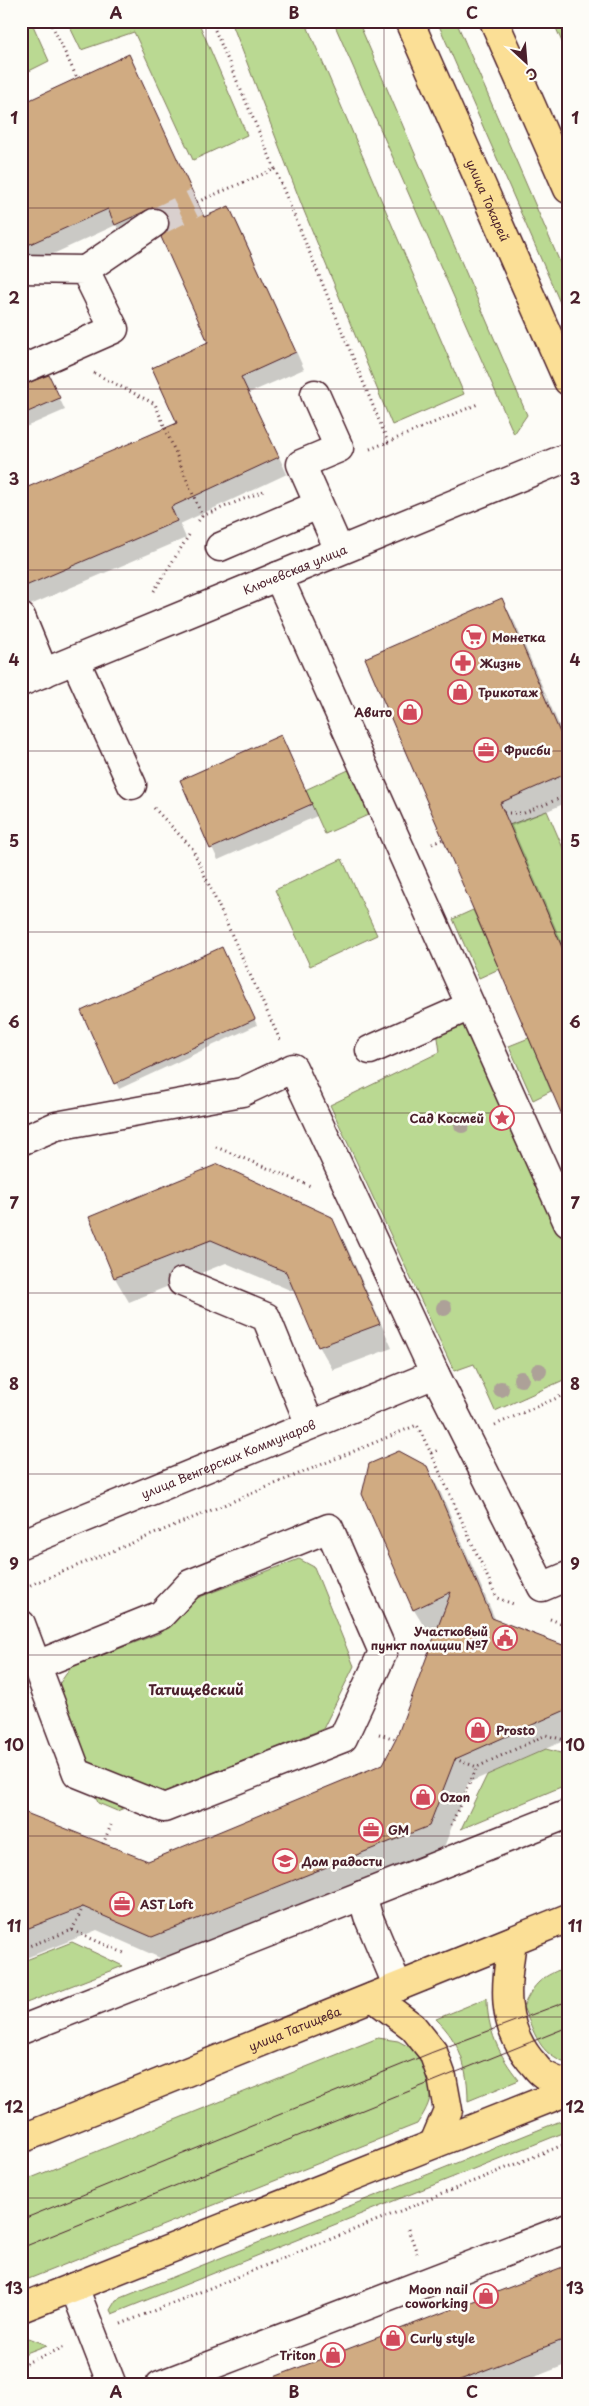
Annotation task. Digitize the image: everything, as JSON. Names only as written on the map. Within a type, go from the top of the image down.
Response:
[{"type":"main road","name":"улица Токарей","points":[[409,21],[568,381]]},
{"type":"main road","points":[[494,21],[568,189]]},
{"type":"main road","name":"улица Татищева","points":[[21,2139],[568,1918]]},
{"type":"main road","points":[[512,1941],[506,1988],[509,2014],[515,2036],[519,2046],[542,2074],[568,2085]]},
{"type":"main road","points":[[373,1997],[414,2027],[434,2052],[442,2077],[448,2110],[434,2143]]},
{"type":"main road","points":[[21,2308],[568,2091]]},
{"type":"street","points":[[21,269],[85,270],[154,223]]},
{"type":"street","points":[[21,370],[114,329],[85,270]]},
{"type":"street","points":[[314,394],[340,448],[301,464],[339,550]]},
{"type":"street","name":"Ключевская улица","points":[[33,678],[568,457]]},
{"type":"street","points":[[220,547],[318,505]]},
{"type":"street","points":[[278,576],[568,1223]]},
{"type":"street","points":[[21,617],[33,678]]},
{"type":"street","points":[[75,660],[132,785]]},
{"type":"street","points":[[370,1050],[470,1006]]},
{"type":"street","points":[[21,1141],[56,1126],[242,1092],[292,1068],[435,1374],[542,1587],[568,1576]]},
{"type":"street","points":[[182,1282],[266,1317],[310,1425]]},
{"type":"street","name":"улица Венгерских Коммунаров","points":[[21,1544],[435,1374]]},
{"type":"street","points":[[21,1624],[77,1773],[164,1808],[343,1738],[383,1652],[329,1528],[190,1584],[161,1615],[37,1665]]},
{"type":"street","points":[[21,2030],[568,1814]]},
{"type":"street","points":[[362,1895],[370,1922],[398,1987]]},
{"type":"street","points":[[173,2382],[568,2228]]},
{"type":"street","points":[[74,2288],[112,2385]]},
{"type":"path","points":[[50,21],[77,78]]},
{"type":"path","points":[[211,21],[388,442],[478,404]]},
{"type":"path","points":[[197,202],[274,169]]},
{"type":"path","points":[[55,354],[155,404],[202,516],[152,595]]},
{"type":"path","points":[[132,785],[192,848],[292,1068]]},
{"type":"path","points":[[504,813],[524,813],[568,796]]},
{"type":"path","points":[[431,1453],[568,1393]]},
{"type":"path","points":[[21,1590],[417,1425],[497,1598],[524,1608]]},
{"type":"path","points":[[541,1616],[568,1626]]},
{"type":"path","points":[[450,1828],[477,1767],[546,1734],[568,1741]]},
{"type":"path","points":[[455,1759],[477,1767]]},
{"type":"path","points":[[104,1844],[111,1825]]},
{"type":"path","points":[[21,1949],[72,1930],[83,1907]]},
{"type":"path","points":[[72,1930],[131,1956]]},
{"type":"path","points":[[21,2365],[568,2143]]},
{"type":"green space","points":[[21,21],[31,21],[49,61],[21,75]]},
{"type":"green space","points":[[67,21],[198,21],[247,135],[193,160],[134,32],[81,50]]},
{"type":"green space","points":[[231,21],[305,21],[464,394],[392,425],[304,211]]},
{"type":"green space","points":[[333,21],[358,21],[527,415],[514,434]]},
{"type":"green space","points":[[437,21],[456,21],[568,281],[568,321]]},
{"type":"green space","points":[[553,21],[568,21],[568,56]]},
{"type":"green space","points":[[355,767],[375,812],[325,834],[305,790]]},
{"type":"green space","points":[[547,811],[563,848],[568,847],[568,961],[509,825]]},
{"type":"green space","points":[[342,859],[377,935],[310,966],[275,890]]},
{"type":"green space","points":[[473,910],[499,969],[479,978],[453,919]]},
{"type":"green space","points":[[465,1019],[568,1246],[568,1378],[495,1411],[474,1364],[454,1371],[330,1105],[440,1052],[437,1031]]},
{"type":"green space","points":[[529,1038],[551,1091],[533,1100],[509,1046]]},
{"type":"green space","points":[[299,1559],[314,1567],[354,1666],[323,1729],[117,1811],[98,1803],[55,1690],[71,1667],[160,1633],[184,1603]]},
{"type":"green space","points":[[546,1749],[568,1755],[568,1784],[461,1829],[487,1775]]},
{"type":"green space","points":[[72,1942],[123,1966],[21,2005],[21,1962]]},
{"type":"green space","points":[[568,1966],[568,2064],[550,2055],[539,2042],[523,2007],[531,1991],[540,1981]]},
{"type":"green space","points":[[487,1998],[489,2021],[496,2042],[500,2052],[519,2080],[468,2101],[468,2089],[461,2056],[451,2037],[436,2019]]},
{"type":"green space","points":[[378,2038],[398,2041],[417,2051],[429,2081],[430,2096],[424,2113],[417,2124],[21,2282],[21,2182]]},
{"type":"green space","points":[[568,2118],[568,2131],[112,2314],[110,2310],[116,2300]]},
{"type":"green space","points":[[29,2338],[47,2345],[21,2355],[21,2341]]},
{"type":"building","points":[[129,54],[204,217],[229,206],[296,352],[241,377],[279,457],[171,507],[177,521],[21,588],[21,490],[177,423],[152,368],[208,342],[161,237],[168,230],[170,222],[167,215],[161,209],[152,208],[115,225],[108,209],[21,248],[21,104]]},
{"type":"building","points":[[49,375],[60,398],[21,415],[21,385]]},
{"type":"building","points":[[502,598],[568,751],[568,773],[500,803],[568,961],[568,1129],[365,658]]},
{"type":"building","points":[[281,735],[312,804],[210,849],[180,780]]},
{"type":"building","points":[[222,947],[255,1019],[114,1084],[81,1011]]},
{"type":"building","points":[[218,1164],[332,1217],[380,1324],[318,1347],[286,1272],[211,1240],[114,1278],[89,1217]]},
{"type":"building","points":[[399,1451],[427,1466],[492,1618],[568,1647],[568,1709],[455,1759],[429,1826],[152,1937],[83,1907],[21,1931],[21,1811],[148,1861],[383,1764],[396,1739],[451,1592],[413,1610],[362,1494],[369,1464]]},
{"type":"building","points":[[568,2265],[568,2338],[447,2385],[262,2385],[261,2382]]},
{"type":"tunnel","points":[[154,223],[197,202]]},
{"type":"tram line","points":[[21,2220],[433,2052],[568,2001]]},
{"type":"tram line","points":[[21,2248],[568,2027]]},
{"type":"place","name":"Монетка","points":[[474,637]]},
{"type":"place","name":"Жизнь","points":[[463,663]]},
{"type":"place","name":"Трикотаж","points":[[460,692]]},
{"type":"place","name":"Авито","points":[[410,712]]},
{"type":"place","name":"Фрисби","points":[[486,750]]},
{"type":"place","name":"Сад Космей","points":[[502,1118]]},
{"type":"place","name":"Участковый пункт полиции №7","points":[[505,1638]]},
{"type":"place","name":"Prosto","points":[[478,1730]]},
{"type":"place","name":"Ozon","points":[[423,1797]]},
{"type":"place","name":"GM","points":[[371,1830]]},
{"type":"place","name":"Дом радости","points":[[285,1861]]},
{"type":"place","name":"AST Loft","points":[[122,1904]]},
{"type":"place","name":"Moon nail coworking","points":[[486,2296]]},
{"type":"place","name":"Curly style","points":[[393,2338]]},
{"type":"place","name":"Triton","points":[[333,2355]]},
{"type":"district","name":"Татищевский","points":[[196,1689]]}]
